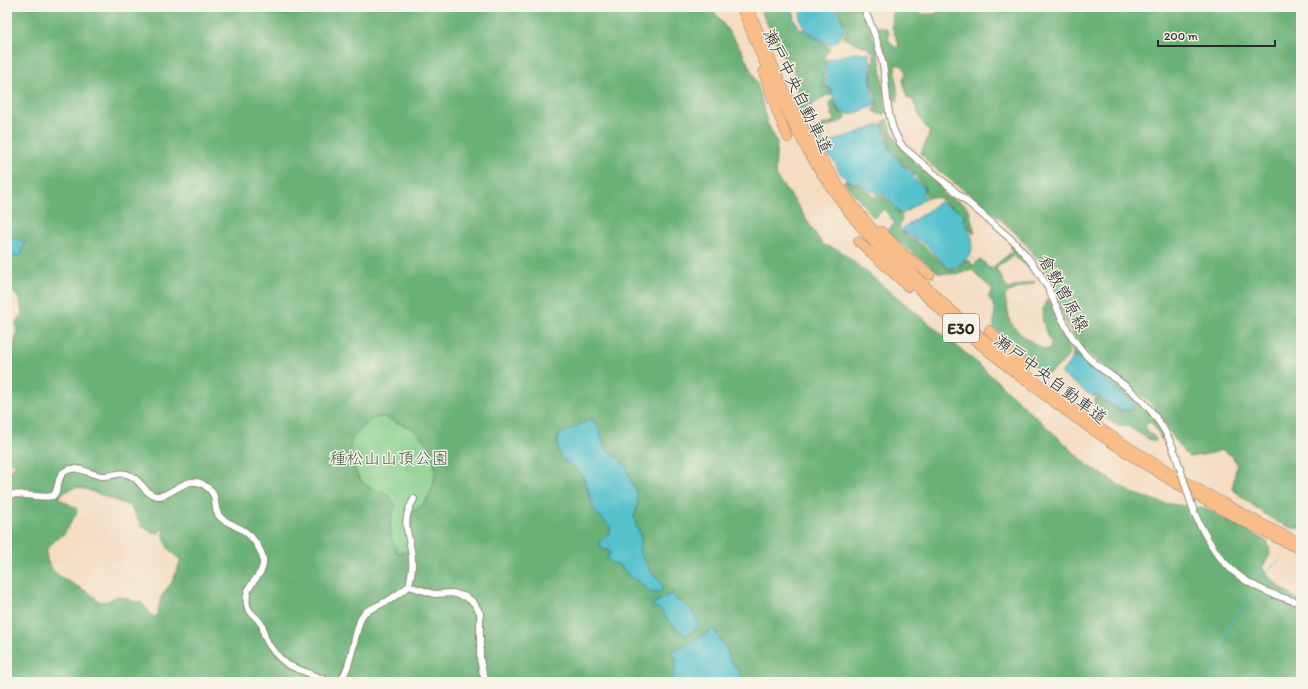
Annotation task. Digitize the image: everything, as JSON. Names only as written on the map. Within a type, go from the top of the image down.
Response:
[{"type":"highway","name":"瀬戸中央自動車道","points":[[742,7],[780,98],[796,131],[817,167],[860,228],[885,256],[923,294],[968,335],[1047,398],[1111,443],[1191,493],[1225,512],[1295,543]]},
{"type":"highway","name":"瀬戸中央自動車道","points":[[748,7],[790,102],[810,139],[835,179],[870,227],[909,270],[972,329],[1057,398],[1127,446],[1180,479],[1295,543],[1301,550]]},
{"type":"highway","points":[[752,33],[756,53],[776,110],[788,138]]},
{"type":"highway","points":[[835,179],[903,253],[930,275]]},
{"type":"highway","points":[[858,241],[924,301],[968,335]]},
{"type":"highway","points":[[989,330],[1049,388],[1057,398]]},
{"type":"street","name":"倉敷曽原線","points":[[863,7],[871,24],[878,46],[883,66],[891,124],[899,141],[909,152],[1024,252],[1041,277],[1069,334],[1085,355],[1106,373],[1128,387],[1149,406],[1162,424],[1175,453],[1194,512],[1209,543],[1226,565],[1258,589],[1301,603]]},
{"type":"street","points":[[7,495],[53,496],[56,493],[60,477],[63,472],[68,469],[75,469],[102,476],[127,474],[136,478],[148,492],[158,496],[193,481],[200,482],[214,494],[216,511],[220,518],[239,527],[255,541],[261,551],[263,563],[262,569],[248,591],[247,603],[252,614],[261,625],[265,638],[271,647],[288,665],[330,682]]},
{"type":"street","points":[[338,682],[342,679],[347,667],[362,616],[370,609],[391,599],[409,586],[412,562],[406,520],[408,511],[414,499]]},
{"type":"street","points":[[409,586],[434,594],[459,594],[474,603],[480,613],[480,663],[482,674],[487,682]]},
{"type":"green space","points":[[7,7],[267,7],[273,11],[295,10],[292,7],[711,7],[741,49],[757,83],[767,123],[777,142],[775,172],[777,178],[792,197],[823,245],[839,250],[974,360],[1089,466],[1132,493],[1163,503],[1206,509],[1268,542],[1270,555],[1262,568],[1285,591],[1301,602],[1301,682],[743,682],[741,674],[730,661],[728,652],[714,629],[681,648],[672,651],[676,661],[673,682],[7,682],[7,474],[15,465],[13,462],[7,462],[7,354],[14,344],[17,332],[16,323],[22,314],[20,300],[7,283],[7,241],[13,256],[20,256],[25,242],[7,234]],"holes":[[[375,418],[388,418],[413,429],[429,448],[434,461],[435,475],[432,489],[427,500],[419,508],[412,511],[410,516],[409,531],[414,551],[398,553],[391,535],[391,523],[393,511],[396,505],[387,495],[368,487],[363,483],[359,479],[353,467],[350,453],[352,440],[368,421]],[[591,420],[600,432],[606,449],[618,457],[627,469],[631,482],[636,490],[638,504],[634,518],[641,538],[639,551],[648,568],[659,580],[663,587],[662,589],[655,593],[649,592],[640,582],[630,577],[620,565],[607,558],[610,553],[599,543],[610,532],[610,526],[594,510],[588,489],[581,475],[571,465],[565,462],[558,450],[558,437]],[[76,487],[85,489],[130,506],[142,526],[151,532],[159,533],[160,530],[164,529],[166,543],[170,551],[181,560],[172,582],[161,597],[157,615],[153,617],[141,602],[134,602],[126,598],[117,596],[108,601],[99,602],[85,590],[57,574],[51,567],[47,559],[47,549],[64,534],[77,512],[76,508],[58,498],[63,493]],[[674,598],[683,603],[700,624],[684,635],[667,619],[660,609]]]},
{"type":"green space","points":[[759,7],[790,7],[795,15],[793,17],[800,29],[804,29],[829,47],[829,51],[825,54],[823,80],[824,87],[829,88],[832,95],[827,95],[813,104],[810,109],[813,122],[809,125],[807,124],[794,99],[794,97],[798,95],[793,79],[794,61],[793,59],[790,59],[787,64]]},
{"type":"green space","points":[[836,7],[861,7],[874,41],[880,63],[886,112],[883,115],[878,114],[873,110],[877,106],[871,80],[874,54],[868,48],[843,38],[848,27]]},
{"type":"green space","points":[[891,7],[918,7],[920,14],[935,14],[938,7],[1301,7],[1301,528],[1293,528],[1275,520],[1232,489],[1237,464],[1231,455],[1222,450],[1189,457],[1178,445],[1152,405],[1143,396],[1103,366],[1085,350],[1077,340],[1061,312],[1045,272],[1030,249],[1004,222],[930,164],[921,153],[930,132],[921,120],[913,100],[907,98],[903,79],[906,73],[903,66],[895,64],[898,101],[894,99],[891,93],[887,58],[877,29],[877,26],[886,28],[889,34],[888,39],[895,48],[899,45],[892,27],[893,13]]},
{"type":"green space","points":[[834,100],[838,111],[846,115],[846,119],[820,130],[818,128],[821,125],[835,121],[834,117],[831,115],[832,110],[830,107],[831,101]]},
{"type":"green space","points":[[887,119],[896,140],[910,158],[944,187],[943,193],[969,209],[974,234],[965,222],[964,214],[942,201],[941,198],[927,197],[924,191],[926,189],[915,174],[911,169],[904,166],[898,157],[892,153],[883,124]]},
{"type":"green space","points":[[845,180],[860,185],[863,189],[871,193],[872,197],[881,195],[890,202],[902,217],[899,229],[910,238],[924,246],[948,269],[956,269],[965,261],[970,261],[971,264],[974,265],[979,260],[984,262],[988,268],[993,267],[1013,251],[1011,248],[1012,244],[1033,267],[1028,266],[1013,256],[996,268],[1008,289],[1034,281],[1036,282],[1009,292],[1005,296],[1009,314],[1008,317],[1014,327],[1034,344],[1045,350],[1048,349],[1051,342],[1046,332],[1042,316],[1044,305],[1047,300],[1052,301],[1068,341],[1069,352],[1066,359],[1055,369],[1044,375],[1040,372],[994,328],[994,307],[993,303],[988,297],[993,290],[972,269],[962,273],[939,273],[892,237],[886,231],[895,223],[884,209],[874,218],[844,182]]},
{"type":"green space","points":[[1074,343],[1111,379],[1131,394],[1155,417],[1168,443],[1160,438],[1159,433],[1150,421],[1145,426],[1154,436],[1156,440],[1154,442],[1125,425],[1118,426],[1104,417],[1094,404],[1095,398],[1098,398],[1122,412],[1132,409],[1137,403],[1120,393],[1106,378],[1076,355],[1072,357],[1072,345]]},
{"type":"green space","name":"種松山山頂公園","points":[[373,418],[387,418],[415,431],[428,446],[433,456],[435,475],[433,485],[424,503],[417,510],[414,551],[398,553],[392,541],[390,529],[392,515],[387,494],[364,484],[355,469],[351,456],[350,447],[354,436],[367,422]]},
{"type":"water","points":[[267,7],[292,7],[295,12],[288,14],[281,13]]},
{"type":"water","points":[[802,7],[834,7],[846,27],[840,38],[831,45],[806,30],[801,22],[800,16]]},
{"type":"water","points":[[854,53],[869,53],[871,84],[876,103],[875,106],[848,114],[838,110],[831,89],[825,86],[826,60]]},
{"type":"water","points":[[882,124],[890,153],[897,158],[903,167],[914,174],[913,177],[925,189],[923,191],[923,195],[926,198],[901,215],[891,201],[881,193],[877,195],[873,190],[864,188],[861,184],[854,183],[844,177],[827,154],[818,138],[820,137],[825,144]]},
{"type":"water","points":[[940,202],[962,212],[964,215],[963,222],[971,233],[973,242],[968,257],[954,268],[948,268],[926,245],[902,231],[903,228]]},
{"type":"water","points":[[7,233],[25,242],[21,252],[22,255],[13,256],[7,241]]},
{"type":"water","points":[[1076,356],[1099,374],[1120,394],[1136,403],[1135,405],[1130,409],[1122,411],[1097,396],[1092,396],[1061,374]]},
{"type":"water","points":[[591,419],[600,432],[606,449],[622,462],[627,469],[631,482],[636,490],[638,504],[634,518],[641,538],[639,551],[648,568],[663,587],[659,591],[649,592],[640,582],[630,577],[620,565],[612,563],[607,559],[610,553],[608,550],[603,550],[599,542],[610,532],[610,526],[594,510],[585,481],[579,471],[561,457],[558,452],[559,435]]},
{"type":"water","points":[[672,593],[676,600],[689,607],[700,624],[687,635],[684,635],[667,619],[660,609],[655,608],[652,604]]},
{"type":"water","points":[[714,629],[728,652],[730,661],[741,674],[743,682],[673,682],[676,661],[672,651],[681,648]]},
{"type":"waterway","points":[[783,7],[797,29],[820,47],[821,57]]},
{"type":"waterway","points":[[817,98],[821,63]]},
{"type":"waterway","points":[[820,139],[808,110],[811,103],[821,95],[827,87]]},
{"type":"waterway","points":[[895,206],[894,216],[903,229]]},
{"type":"waterway","points":[[970,255],[987,272],[996,284],[996,327],[1032,358],[1052,369]]},
{"type":"waterway","points":[[1254,578],[1258,573],[1268,570],[1280,560]]},
{"type":"waterway","points":[[652,591],[650,599],[655,604]]},
{"type":"waterway","points":[[1211,682],[1213,669],[1232,620],[1252,595]]},
{"type":"waterway","points":[[700,624],[709,626],[712,629]]}]
